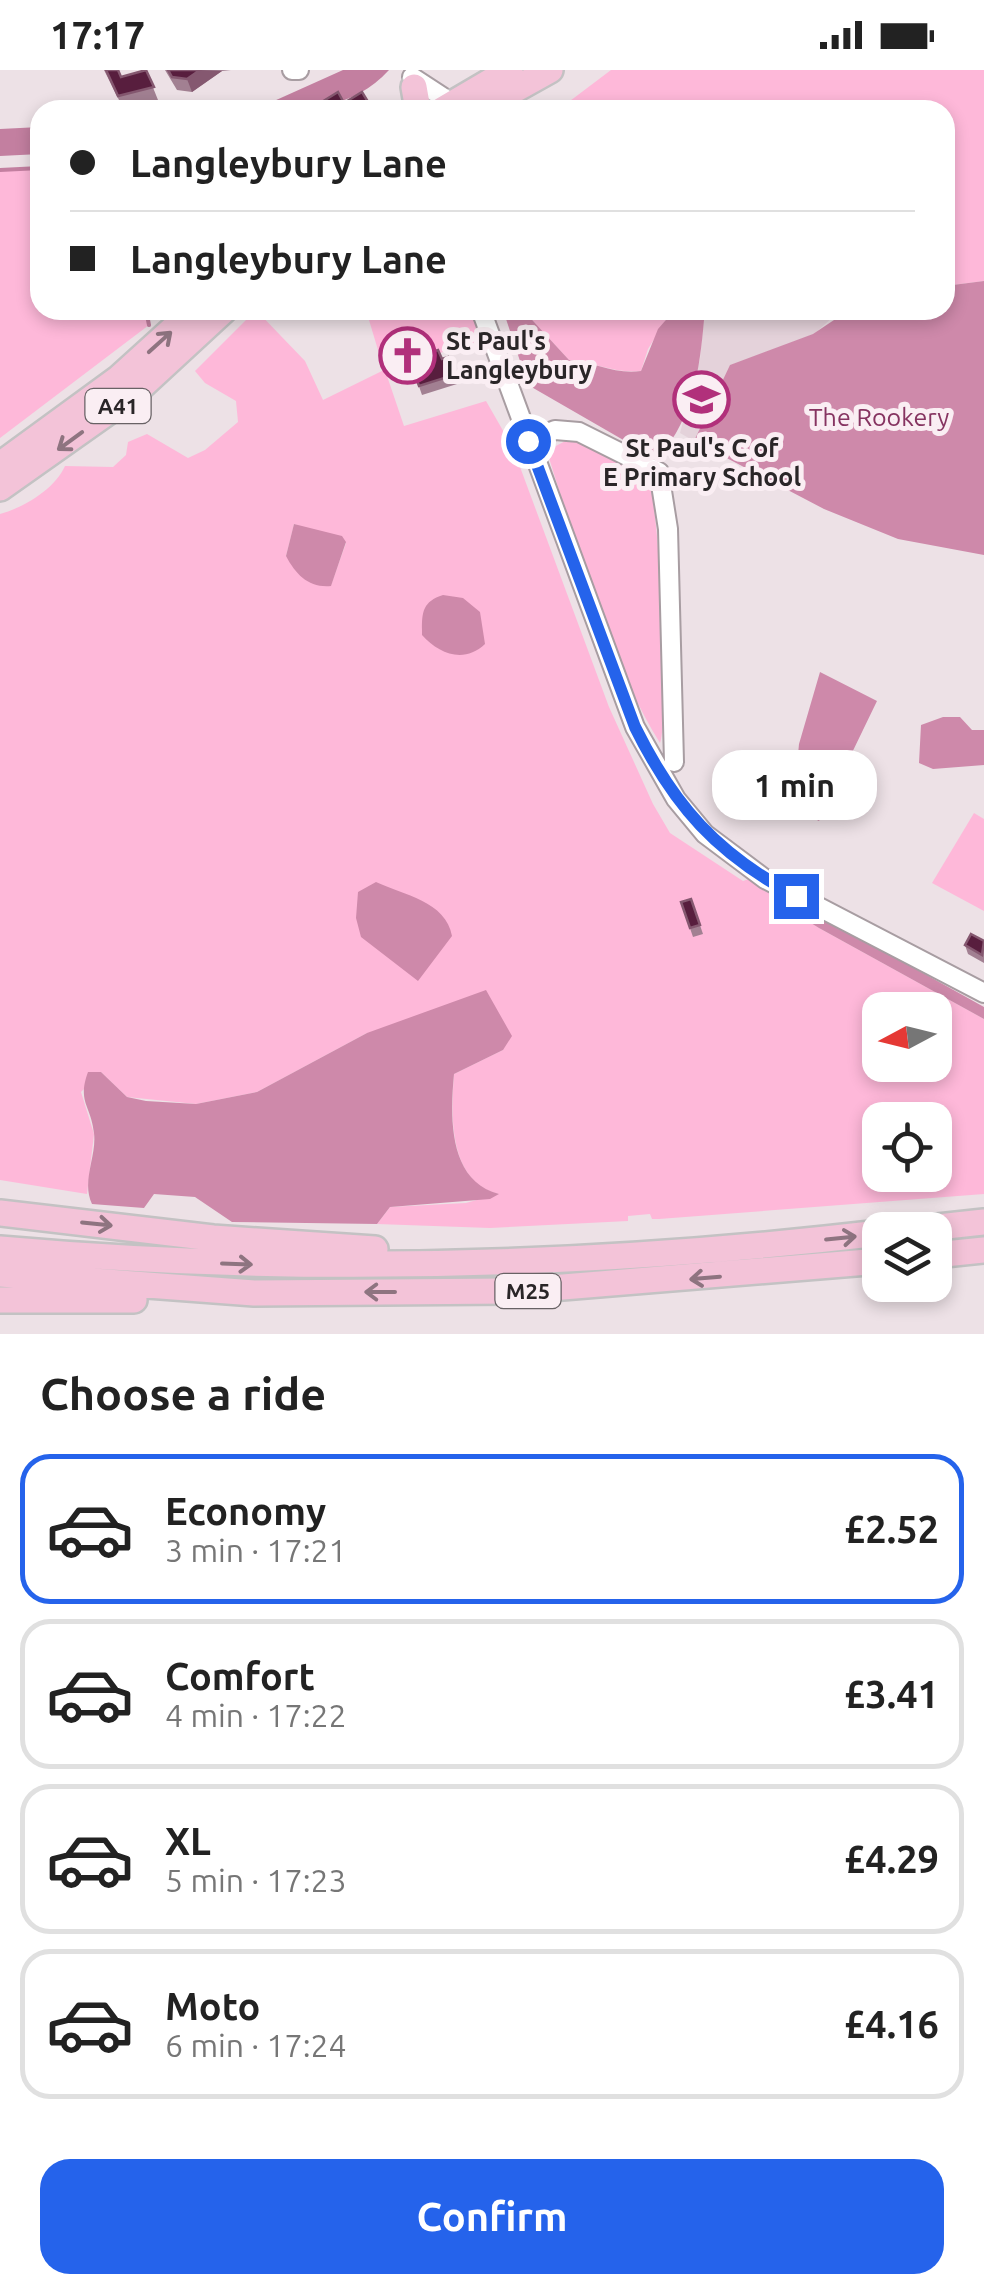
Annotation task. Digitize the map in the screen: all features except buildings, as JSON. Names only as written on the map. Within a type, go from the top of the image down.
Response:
[{"type":"highway","points":[[472,100],[510,70]]},
{"type":"highway","points":[[481,100],[550,70]]},
{"type":"highway","name":"A41","points":[[0,466],[120,378],[183,320]]},
{"type":"highway","name":"A41","points":[[0,488],[133,394],[213,320]]},
{"type":"highway","name":"M25","points":[[0,1213],[499,1262]]},
{"type":"highway","points":[[952,1225],[984,1222]]},
{"type":"highway","name":"M25","points":[[0,1248],[266,1265],[499,1262],[753,1248],[862,1236]]},
{"type":"highway","points":[[952,1253],[984,1250]]},
{"type":"highway","name":"M25","points":[[0,1274],[254,1292],[514,1292],[862,1263]]},
{"type":"highway","name":"M25","points":[[0,1300],[164,1300],[254,1292]]},
{"type":"street","points":[[414,86],[445,100]]},
{"type":"street","points":[[485,320],[635,727],[676,799],[705,834],[765,879],[984,994]]},
{"type":"street","points":[[528,441],[565,429],[626,452],[659,472],[668,528],[674,762]]},
{"type":"shaded area","points":[[343,70],[389,70],[345,100],[276,100]]},
{"type":"shaded area","points":[[611,70],[984,70],[984,281],[955,285],[955,100],[571,100]]},
{"type":"shaded area","points":[[30,128],[30,154],[0,156],[0,129]]},
{"type":"shaded area","points":[[30,168],[30,320],[148,320],[149,325],[0,438],[0,170]]},
{"type":"shaded area","points":[[246,320],[266,320],[305,361],[323,400],[384,370],[369,320],[479,320],[485,339],[385,370],[404,426],[486,401],[513,448],[609,707],[670,833],[743,881],[749,879],[759,885],[819,928],[935,992],[862,992],[862,1082],[952,1082],[952,1001],[984,1019],[984,1194],[490,1228],[377,1224],[390,1207],[466,1203],[498,1194],[482,1187],[461,1161],[453,1127],[453,1090],[454,1074],[503,1050],[367,1033],[257,1092],[196,1104],[127,1097],[101,1072],[81,1092],[94,1134],[87,1194],[0,1180],[0,514],[37,496],[65,466],[113,467],[126,455],[128,442],[147,434],[188,458],[205,450],[238,422],[236,401],[205,383],[195,371]],"holes":[[[294,524],[346,543],[331,585],[286,556]]]},
{"type":"shaded area","points":[[532,320],[666,320],[648,349],[641,371],[569,360]]},
{"type":"shaded area","name":"St Paul's C of E Primary School","points":[[704,320],[830,320],[814,334],[731,365],[694,441],[680,433],[700,359]]},
{"type":"shaded area","points":[[573,437],[632,465],[647,478],[652,494],[662,610],[664,696],[660,743],[610,641],[549,458],[552,448]]},
{"type":"shaded area","points":[[974,813],[984,819],[984,911],[932,883]]},
{"type":"green space","name":"The Rookery","points":[[984,281],[984,555],[898,539],[824,509],[694,441],[730,365],[813,334],[834,320],[955,320],[955,285]]},
{"type":"green space","points":[[506,320],[532,320],[569,360],[632,372],[641,371],[658,329],[666,320],[704,320],[697,374],[687,409],[660,455],[632,445],[528,385]]},
{"type":"green space","points":[[294,524],[342,536],[346,542],[331,586],[310,582],[290,563],[286,556]]},
{"type":"green space","points":[[443,595],[463,598],[480,612],[485,644],[477,650],[452,654],[422,635],[424,610],[430,601]]},
{"type":"green space","points":[[820,672],[877,701],[819,821],[793,808],[799,744]]},
{"type":"green space","points":[[943,717],[960,717],[972,730],[984,730],[984,765],[933,769],[919,763],[921,725]]},
{"type":"green space","points":[[376,882],[422,901],[448,924],[452,936],[418,981],[361,937],[356,918],[358,892]]},
{"type":"green space","points":[[792,905],[835,924],[984,1007],[984,1019],[952,1001],[952,992],[935,992],[793,912]]},
{"type":"green space","points":[[486,990],[512,1036],[503,1050],[454,1074],[452,1109],[461,1161],[482,1187],[499,1194],[490,1199],[390,1207],[377,1224],[232,1222],[195,1197],[154,1194],[144,1208],[92,1204],[88,1186],[94,1133],[84,1097],[88,1072],[101,1072],[127,1097],[146,1101],[196,1104],[257,1092],[367,1033]]},
{"type":"waterway","points":[[0,170],[30,168]]},
{"type":"waterway","points":[[148,320],[149,325]]},
{"type":"place","name":"St Paul's Langleybury","points":[[407,355]]},
{"type":"place","name":"St Paul's C of E Primary School","points":[[702,399]]},
{"type":"route","points":[[528,441],[635,727],[656,768],[705,834],[765,879],[796,896]]}]
